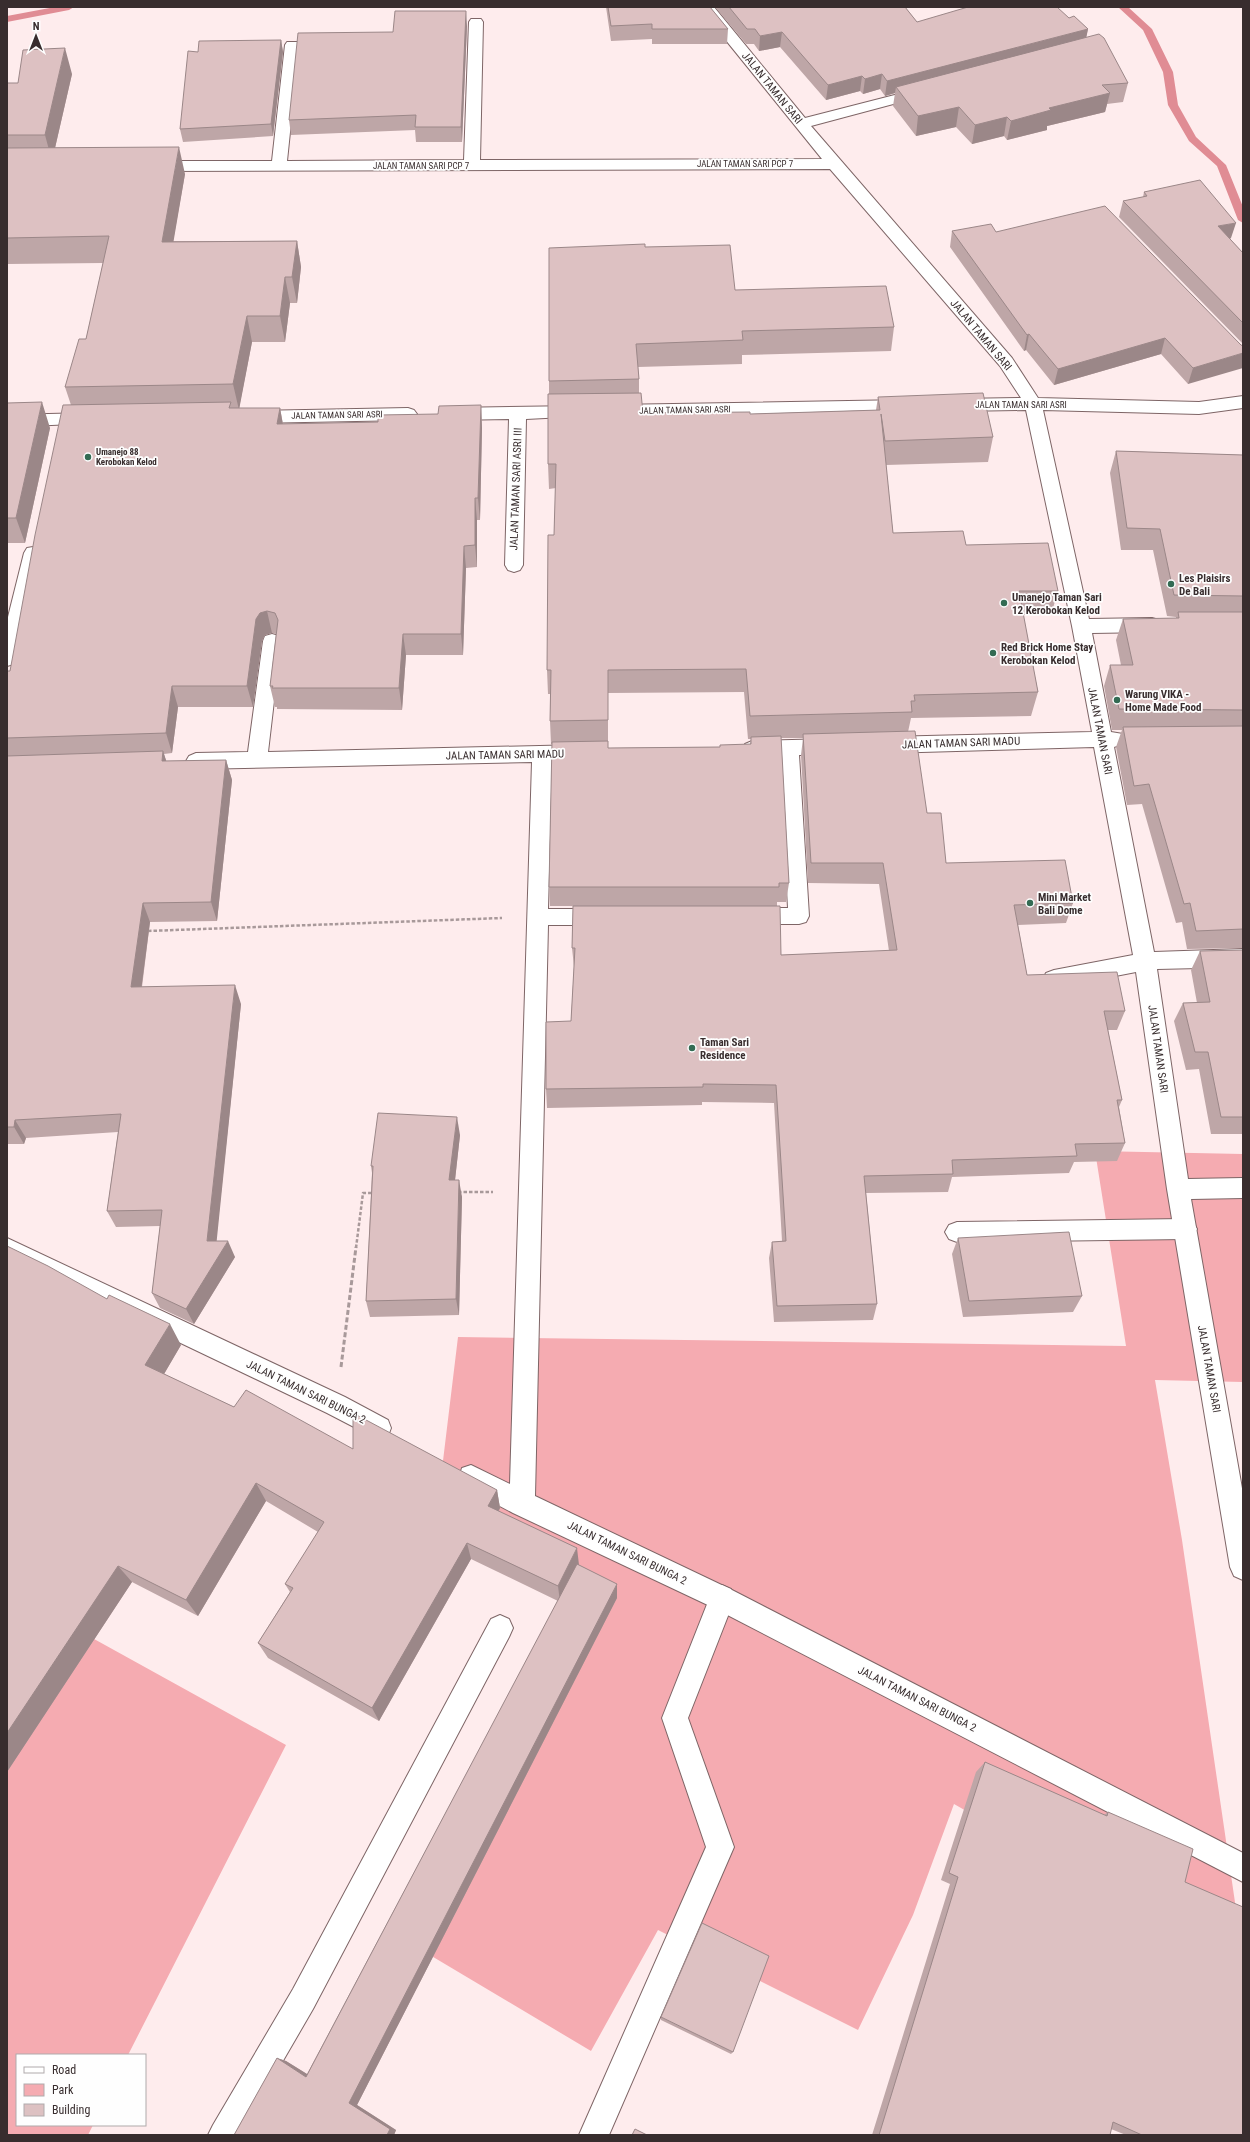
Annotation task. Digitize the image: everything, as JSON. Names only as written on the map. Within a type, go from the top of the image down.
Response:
[{"type":"street","name":"JALAN TAMAN SARI","points":[[706,7],[834,164],[1006,362],[1033,404],[1081,626],[1101,739],[1145,961],[1178,1189],[1240,1525],[1243,1567]]},
{"type":"street","points":[[472,166],[476,22]]},
{"type":"street","points":[[279,165],[292,45]]},
{"type":"street","points":[[801,124],[938,88]]},
{"type":"street","name":"JALAN TAMAN SARI PCP 7","points":[[135,166],[834,164]]},
{"type":"street","name":"JALAN TAMAN SARI ASRI","points":[[235,417],[1033,404],[1199,408],[1243,402]]},
{"type":"street","name":"JALAN TAMAN SARI ASRI III","points":[[514,564],[518,413]]},
{"type":"street","points":[[58,440],[62,419]]},
{"type":"street","points":[[7,421],[109,419]]},
{"type":"street","points":[[7,659],[38,533]]},
{"type":"street","points":[[1081,626],[1166,625]]},
{"type":"street","points":[[257,760],[272,641]]},
{"type":"street","name":"JALAN TAMAN SARI MADU","points":[[733,749],[1133,739]]},
{"type":"street","points":[[736,916],[799,916],[789,748]]},
{"type":"street","name":"JALAN TAMAN SARI MADU","points":[[179,762],[598,752]]},
{"type":"street","points":[[522,1504],[542,754]]},
{"type":"street","points":[[537,917],[624,916]]},
{"type":"street","points":[[1037,982],[1145,961],[1243,958]]},
{"type":"street","points":[[1178,1189],[1243,1188]]},
{"type":"street","points":[[958,1232],[1185,1229]]},
{"type":"street","name":"JALAN TAMAN SARI BUNGA 2","points":[[7,1249],[336,1405],[398,1438]]},
{"type":"street","name":"JALAN TAMAN SARI BUNGA 2","points":[[453,1468],[522,1504],[572,1526],[722,1598],[1243,1868]]},
{"type":"street","points":[[594,2135],[720,1847],[674,1718],[722,1598]]},
{"type":"street","points":[[223,2135],[304,2000],[500,1628]]},
{"type":"path","points":[[141,931],[537,917]]},
{"type":"path","points":[[451,1192],[530,1192]]},
{"type":"path","points":[[336,1405],[363,1193],[379,1193]]},
{"type":"green space","points":[[1095,1151],[1243,1154],[1243,1382],[1155,1380],[1182,1540],[1243,1957],[1243,1969],[954,1804],[913,1915],[858,2030],[658,1930],[591,2051],[408,1942],[598,1599],[438,1502],[458,1337],[1126,1346]]},
{"type":"green space","points":[[76,1629],[286,1745],[129,2054],[16,2054],[16,2126],[92,2126],[88,2135],[7,2135],[7,1750]]},
{"type":"building","points":[[608,7],[710,7],[728,29],[652,29],[652,24],[611,26]]},
{"type":"building","points":[[729,7],[905,7],[917,22],[968,7],[1057,7],[1069,18],[1074,16],[1088,29],[887,81],[882,74],[865,79],[862,76],[828,85],[782,32],[760,36],[755,29],[747,29]]},
{"type":"building","points":[[395,11],[466,11],[461,127],[415,127],[416,115],[289,120],[298,33],[393,32]]},
{"type":"building","points":[[1099,34],[1104,38],[1128,83],[1102,85],[1110,93],[1049,108],[1051,110],[1011,121],[1007,117],[975,125],[959,107],[918,116],[896,87]]},
{"type":"building","points":[[281,40],[271,124],[180,129],[188,51],[198,52],[199,41]]},
{"type":"building","points":[[65,48],[45,135],[7,135],[7,83],[18,83],[23,50]]},
{"type":"building","points":[[179,147],[162,242],[297,241],[292,277],[285,277],[280,316],[247,316],[233,384],[65,387],[79,339],[86,339],[109,236],[7,238],[7,148]]},
{"type":"building","points":[[1200,180],[1236,223],[1218,226],[1243,253],[1243,323],[1123,201],[1147,196],[1144,192]]},
{"type":"building","points":[[1105,206],[1243,346],[1243,353],[1193,368],[1165,338],[1058,369],[1029,334],[1027,335],[952,231],[991,224],[996,232]]},
{"type":"building","points":[[645,244],[645,247],[730,245],[735,290],[886,286],[894,327],[742,331],[743,340],[636,344],[639,379],[549,381],[549,248]]},
{"type":"building","points":[[641,393],[643,413],[750,412],[750,414],[880,410],[878,397],[983,393],[993,437],[885,441],[881,414],[893,533],[963,531],[966,545],[1048,543],[1058,591],[1019,591],[1038,692],[914,695],[915,701],[911,701],[912,712],[750,716],[746,669],[608,670],[608,720],[550,721],[551,670],[547,670],[548,535],[554,535],[556,464],[548,464],[548,394]]},
{"type":"building","points":[[42,402],[16,518],[7,518],[7,403]]},
{"type":"building","points":[[231,402],[229,408],[280,408],[277,424],[378,422],[378,415],[438,414],[439,406],[481,405],[478,498],[475,498],[475,545],[464,546],[461,634],[403,634],[399,688],[272,688],[273,686],[270,686],[278,620],[275,613],[267,611],[260,613],[256,619],[247,686],[172,686],[166,733],[7,738],[7,671],[10,671],[35,535],[63,405]]},
{"type":"building","points":[[1116,451],[1243,455],[1243,596],[1174,595],[1160,529],[1127,528]]},
{"type":"building","points":[[1178,612],[1243,612],[1243,710],[1119,709],[1110,665],[1133,665],[1123,619],[1179,618]]},
{"type":"building","points":[[1243,726],[1243,929],[1196,931],[1190,903],[1184,904],[1149,784],[1134,786],[1123,727]]},
{"type":"building","points":[[915,731],[927,813],[941,813],[946,863],[1065,860],[1073,903],[1014,905],[1027,975],[1117,972],[1125,1011],[1104,1011],[1122,1100],[1117,1100],[1125,1143],[1075,1144],[1077,1156],[952,1160],[953,1174],[864,1176],[877,1304],[777,1306],[772,1242],[786,1241],[776,1085],[703,1084],[703,1087],[546,1089],[546,1022],[571,1021],[575,948],[572,948],[573,906],[780,906],[781,955],[897,950],[883,863],[811,863],[803,734]]},
{"type":"building","points":[[781,736],[789,883],[779,883],[779,887],[549,887],[552,742],[608,741],[608,748],[720,747],[720,745],[751,744],[751,737]]},
{"type":"building","points":[[163,751],[162,761],[226,760],[211,902],[143,903],[131,987],[235,985],[207,1241],[228,1241],[186,1309],[152,1293],[162,1210],[107,1211],[121,1114],[15,1120],[14,1127],[7,1127],[7,756]]},
{"type":"building","points":[[1243,950],[1243,1117],[1221,1117],[1208,1052],[1195,1052],[1183,1003],[1210,1002],[1200,951]]},
{"type":"building","points":[[378,1113],[457,1117],[449,1180],[459,1180],[456,1299],[366,1301],[373,1166],[371,1166]]},
{"type":"building","points":[[1069,1232],[1082,1296],[969,1301],[958,1238]]},
{"type":"building","points":[[7,1246],[48,1266],[107,1299],[109,1295],[170,1324],[145,1365],[234,1407],[246,1390],[353,1449],[353,1413],[497,1490],[488,1506],[577,1548],[558,1586],[467,1543],[372,1708],[258,1643],[293,1588],[285,1584],[324,1522],[256,1483],[186,1600],[118,1566],[7,1733]]},
{"type":"building","points":[[577,1564],[617,1584],[349,2103],[390,2129],[387,2135],[234,2135],[277,2058],[306,2077]]},
{"type":"building","points":[[985,1762],[1107,1816],[1108,1812],[1193,1849],[1185,1882],[1243,1907],[1243,2135],[1142,2135],[1113,2122],[1110,2135],[879,2135],[958,1877],[949,1873]]},
{"type":"building","points":[[702,1923],[769,1956],[733,2052],[661,2017]]},
{"type":"building","points":[[635,2129],[647,2135],[632,2135]]},
{"type":"waterway","points":[[7,19],[69,7]]},
{"type":"waterway","points":[[1123,7],[1147,29],[1168,72],[1173,105],[1192,139],[1221,165],[1243,220]]},
{"type":"place","name":"Umanejo 88 Kerobokan Kelod","points":[[88,457]]},
{"type":"place","name":"Les Plaisirs De Bali","points":[[1171,584]]},
{"type":"place","name":"Umanejo Taman Sari 12 Kerobokan Kelod","points":[[1004,603]]},
{"type":"place","name":"Red Brick Home Stay Kerobokan Kelod","points":[[993,653]]},
{"type":"place","name":"Warung VIKA - Home Made Food","points":[[1117,700]]},
{"type":"place","name":"Mini Market Bali Dome","points":[[1030,903]]},
{"type":"place","name":"Taman Sari Residence","points":[[692,1048]]}]
